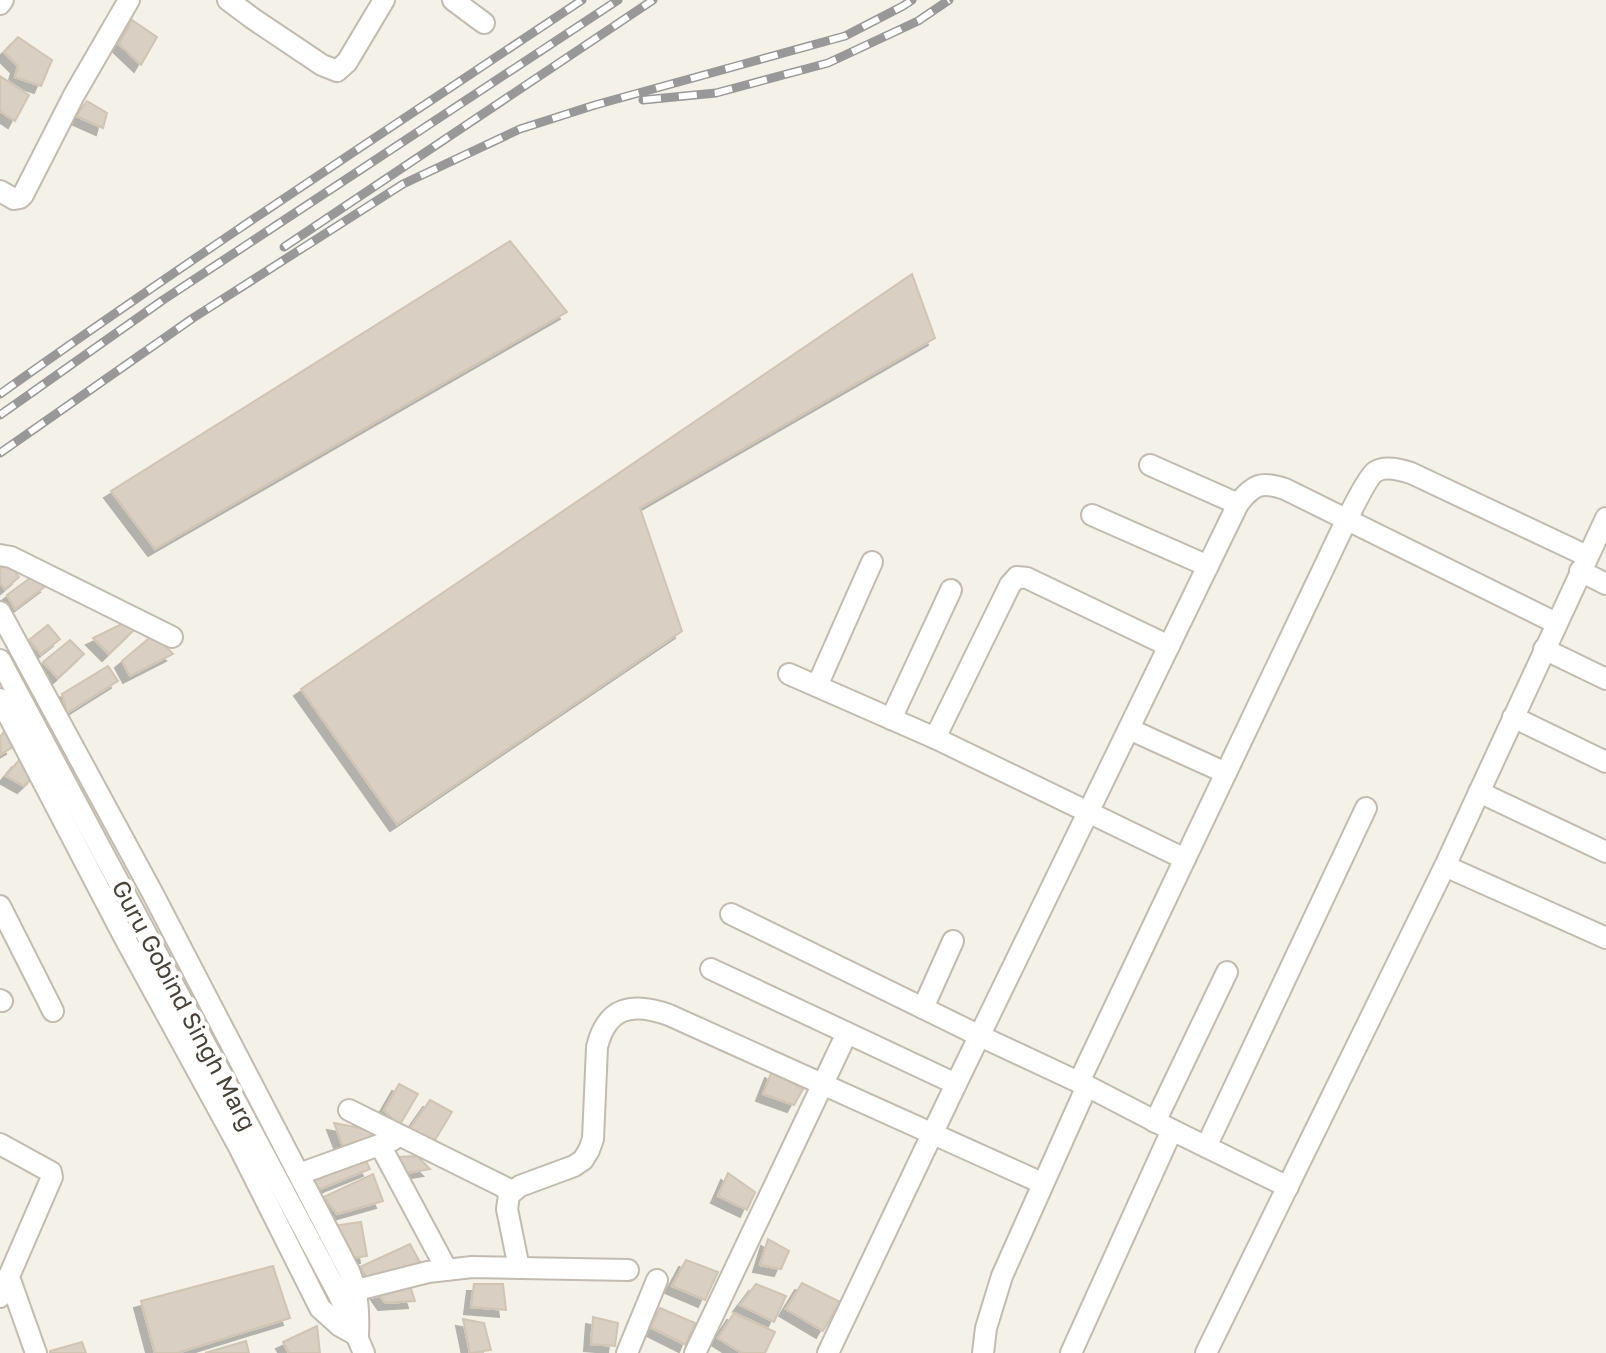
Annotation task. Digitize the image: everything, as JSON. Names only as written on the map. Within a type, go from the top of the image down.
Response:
[{"type":"street","points":[[0,191],[14,199],[23,195],[74,95],[129,0]]},
{"type":"street","points":[[228,0],[329,69],[337,71],[347,62],[384,0]]},
{"type":"street","points":[[453,0],[484,23]]},
{"type":"street","points":[[1150,465],[1238,504]]},
{"type":"street","points":[[983,1353],[986,1328],[1002,1276],[1083,1084],[1185,859],[1372,475],[1382,469],[1411,473],[1584,564],[1606,584]]},
{"type":"street","points":[[828,1353],[1238,504],[1253,487],[1274,485],[1556,623]]},
{"type":"street","points":[[1092,515],[1208,566]]},
{"type":"street","points":[[1206,1353],[1445,866],[1606,518]]},
{"type":"street","points":[[0,555],[11,557],[172,637]]},
{"type":"street","points":[[817,686],[872,562]]},
{"type":"street","points":[[935,738],[1010,585],[1017,577],[1027,578],[1169,646]]},
{"type":"street","points":[[891,719],[951,590]]},
{"type":"street","points":[[0,612],[153,894],[349,1271],[348,1292],[418,1274],[472,1267],[628,1270]]},
{"type":"street","points":[[1544,649],[1606,679]]},
{"type":"street","name":"Guru Gobind Singh Marg","points":[[0,660],[348,1292],[361,1344]]},
{"type":"street","points":[[789,674],[935,738],[1185,859]]},
{"type":"street","points":[[0,699],[122,933],[239,1147],[320,1308],[361,1344]]},
{"type":"street","points":[[1513,717],[1606,762]]},
{"type":"street","points":[[1129,729],[1226,773]]},
{"type":"street","points":[[1479,792],[1606,852]]},
{"type":"street","points":[[1206,1147],[1366,808]]},
{"type":"street","points":[[1445,866],[1606,938]]},
{"type":"street","points":[[0,906],[53,1011]]},
{"type":"street","points":[[731,914],[1288,1187]]},
{"type":"street","points":[[923,1008],[953,941]]},
{"type":"street","points":[[711,969],[956,1084]]},
{"type":"street","points":[[1071,1353],[1227,972]]},
{"type":"street","points":[[519,1268],[507,1209],[509,1195],[583,1160],[593,1139],[600,1034],[607,1022],[632,1007],[669,1015],[1042,1183]]},
{"type":"street","points":[[695,1353],[847,1033]]},
{"type":"street","points":[[349,1110],[512,1191]]},
{"type":"street","points":[[299,1174],[402,1137]]},
{"type":"street","points":[[0,1144],[51,1172],[52,1177],[0,1297]]},
{"type":"street","points":[[380,1145],[447,1270]]},
{"type":"street","points":[[9,1277],[36,1353]]},
{"type":"street","points":[[627,1353],[657,1280]]},
{"type":"building","points":[[132,20],[157,37],[141,65],[119,44]]},
{"type":"building","points":[[18,37],[52,60],[41,86],[15,77],[18,66],[4,52]]},
{"type":"building","points":[[0,76],[29,95],[15,121],[0,111]]},
{"type":"building","points":[[87,101],[107,113],[103,128],[76,116]]},
{"type":"building","points":[[510,241],[567,312],[155,549],[111,491]]},
{"type":"building","points":[[912,274],[935,338],[640,508],[682,631],[397,824],[301,689]]},
{"type":"building","points":[[9,564],[19,577],[5,589],[0,583],[0,568]]},
{"type":"building","points":[[33,576],[47,585],[15,609],[7,595]]},
{"type":"building","points":[[126,622],[134,630],[109,654],[93,638]]},
{"type":"building","points":[[48,625],[60,639],[41,654],[29,640]]},
{"type":"building","points":[[154,634],[173,654],[130,676],[122,661]]},
{"type":"building","points":[[70,640],[84,654],[58,678],[43,662]]},
{"type":"building","points":[[108,666],[118,681],[67,713],[62,694]]},
{"type":"building","points":[[6,729],[13,747],[1,754],[0,737]]},
{"type":"building","points":[[19,760],[34,777],[24,786],[6,776]]},
{"type":"building","points":[[772,1071],[803,1089],[794,1105],[763,1094]]},
{"type":"building","points":[[399,1084],[418,1094],[399,1126],[384,1110]]},
{"type":"building","points":[[430,1100],[452,1112],[435,1140],[409,1130]]},
{"type":"building","points":[[334,1123],[371,1130],[376,1140],[344,1149]]},
{"type":"building","points":[[417,1156],[430,1169],[407,1173],[398,1157]]},
{"type":"building","points":[[364,1157],[370,1169],[320,1189],[310,1178]]},
{"type":"building","points":[[728,1173],[755,1192],[747,1210],[718,1196]]},
{"type":"building","points":[[373,1174],[383,1201],[337,1214],[324,1197]]},
{"type":"building","points":[[361,1222],[367,1256],[353,1258],[333,1226]]},
{"type":"building","points":[[768,1239],[789,1251],[781,1269],[760,1265]]},
{"type":"building","points":[[410,1244],[422,1266],[367,1278],[360,1267]]},
{"type":"building","points":[[686,1260],[718,1272],[705,1300],[672,1286]]},
{"type":"building","points":[[273,1266],[290,1318],[177,1353],[155,1353],[141,1301]]},
{"type":"building","points":[[802,1283],[840,1302],[823,1331],[786,1309]]},
{"type":"building","points":[[474,1284],[503,1284],[506,1310],[471,1307]]},
{"type":"building","points":[[756,1284],[786,1296],[774,1322],[740,1305]]},
{"type":"building","points":[[410,1286],[415,1301],[385,1303],[378,1293]]},
{"type":"building","points":[[660,1308],[695,1323],[686,1345],[650,1327]]},
{"type":"building","points":[[734,1313],[775,1332],[765,1353],[742,1353],[718,1338]]},
{"type":"building","points":[[593,1317],[618,1323],[615,1346],[591,1344]]},
{"type":"building","points":[[463,1319],[484,1323],[491,1350],[470,1353]]},
{"type":"building","points":[[317,1326],[320,1353],[289,1353],[283,1342]]},
{"type":"building","points":[[246,1341],[249,1353],[205,1353]]},
{"type":"building","points":[[82,1342],[86,1353],[50,1353],[50,1351]]},
{"type":"railway","points":[[0,394],[217,244],[582,0]]},
{"type":"railway","points":[[0,415],[163,300],[618,0]]},
{"type":"railway","points":[[284,247],[653,0]]},
{"type":"railway","points":[[0,453],[193,318],[403,184],[520,129],[595,105],[845,36],[912,0]]},
{"type":"railway","points":[[643,100],[716,93],[828,63],[918,21],[949,0]]}]
